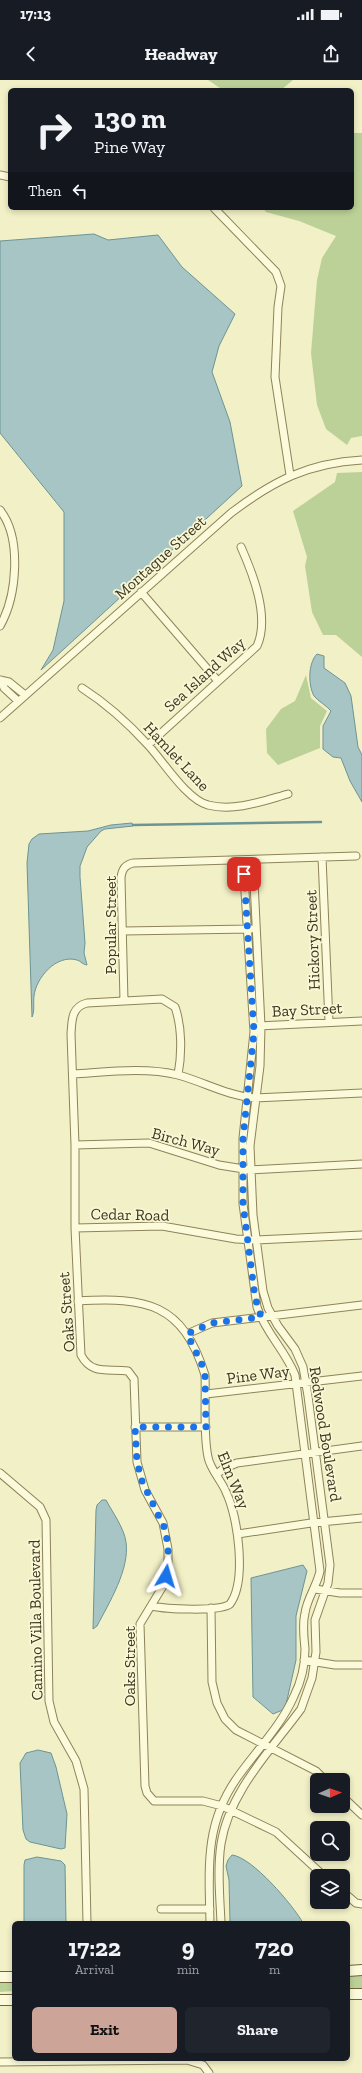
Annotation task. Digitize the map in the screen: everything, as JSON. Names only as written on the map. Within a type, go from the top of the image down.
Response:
[{"type":"main road","points":[[350,1971],[362,1970]]},
{"type":"main road","points":[[0,1977],[12,1977]]},
{"type":"main road","points":[[350,1994],[362,1994]]},
{"type":"main road","points":[[0,2000],[12,2000]]},
{"type":"street","points":[[216,210],[276,272],[281,286],[278,307],[275,377],[290,475]]},
{"type":"street","name":"Montague Street","points":[[0,718],[231,513],[259,491],[290,475],[314,467],[362,460]]},
{"type":"street","points":[[0,510],[12,530],[14,574],[11,600],[0,626]]},
{"type":"street","name":"Sea Island Way","points":[[148,745],[217,680],[252,652],[257,646],[262,630],[255,578],[241,547]]},
{"type":"street","points":[[141,592],[217,680]]},
{"type":"street","points":[[1,680],[9,682],[25,695]]},
{"type":"street","points":[[1,680],[4,688],[18,701]]},
{"type":"street","name":"Hamlet Lane","points":[[82,688],[107,704],[148,745],[194,799],[207,805],[222,807],[252,804],[288,794]]},
{"type":"street","name":"Popular Street","points":[[124,1001],[122,872],[127,865],[133,863],[243,861],[356,856]]},
{"type":"street","name":"Hickory Street","points":[[322,857],[329,1022]]},
{"type":"street","name":"Redwood Boulevard","points":[[210,1921],[210,1845],[217,1817],[236,1780],[286,1712],[295,1695],[304,1660],[303,1622],[305,1611],[319,1577],[320,1563],[296,1383],[288,1360],[261,1317],[255,1297],[243,1204],[260,1066],[261,1026],[253,860]]},
{"type":"street","name":"Redwood Boulevard","points":[[221,1921],[221,1844],[231,1810],[245,1784],[301,1709],[310,1688],[315,1662],[315,1620],[325,1591],[330,1565],[303,1367],[295,1350],[271,1316],[263,1291],[246,1170],[243,1138],[253,1050],[254,1026],[243,861]]},
{"type":"street","points":[[123,931],[256,929]]},
{"type":"street","name":"Oaks Street","points":[[178,1075],[180,1062],[179,1018],[175,1007],[162,999],[87,1003],[80,1006],[75,1011],[72,1021],[74,1074],[75,1228],[81,1355],[86,1364],[96,1370],[128,1371],[133,1376],[135,1386],[137,1462],[142,1481],[163,1523],[168,1545],[166,1576],[160,1594],[140,1624],[145,1786],[147,1793],[154,1801],[204,1801],[231,1810],[276,1832],[316,1869]]},
{"type":"street","name":"Bay Street","points":[[254,1026],[362,1021]]},
{"type":"street","points":[[74,1074],[146,1071],[178,1075],[247,1098],[362,1093]]},
{"type":"street","name":"Birch Way","points":[[75,1144],[149,1143],[219,1164],[246,1170],[362,1164]]},
{"type":"street","name":"Cedar Road","points":[[75,1228],[162,1226],[256,1240]]},
{"type":"street","points":[[256,1240],[362,1235]]},
{"type":"street","name":"Elm Way","points":[[78,1301],[123,1300],[144,1303],[167,1314],[178,1322],[187,1334],[203,1368],[206,1394],[208,1457],[230,1502],[238,1534],[238,1573],[233,1598],[227,1606],[211,1608],[163,1609],[152,1606]]},
{"type":"street","points":[[187,1334],[212,1323],[362,1305]]},
{"type":"street","name":"Pine Way","points":[[206,1394],[362,1376]]},
{"type":"street","points":[[135,1427],[206,1427]]},
{"type":"street","points":[[217,1474],[223,1468],[237,1463],[305,1452],[362,1446]]},
{"type":"street","name":"Camino Villa Boulevard","points":[[0,1473],[40,1507],[46,1520],[49,1701],[54,1722],[76,1761],[84,1789],[87,1921]]},
{"type":"street","points":[[238,1534],[314,1522],[362,1518]]},
{"type":"street","points":[[315,1589],[362,1594]]},
{"type":"street","points":[[211,1608],[212,1682],[217,1703],[225,1719],[236,1730],[318,1773]]},
{"type":"street","points":[[304,1660],[335,1665],[362,1665]]},
{"type":"street","points":[[350,1804],[362,1815]]},
{"type":"street","points":[[209,1892],[220,1891]]},
{"type":"street","points":[[350,1898],[356,1903],[362,1904]]},
{"type":"street","points":[[161,1909],[210,1908]]},
{"type":"street","points":[[0,2062],[94,2061]]},
{"type":"street","points":[[190,2061],[203,2065],[209,2073]]},
{"type":"green space","points":[[208,80],[293,80],[283,88],[220,88]]},
{"type":"green space","points":[[354,133],[362,133],[362,436],[351,438],[347,445],[326,429],[317,405],[311,353],[317,280],[322,258],[336,236],[299,221],[266,212],[264,210],[354,210]]},
{"type":"green space","points":[[362,472],[362,657],[336,635],[323,635],[312,612],[305,566],[307,557],[293,511],[335,482],[337,473]]},
{"type":"green space","points":[[306,675],[311,698],[327,711],[320,726],[320,748],[278,765],[267,753],[266,729],[281,709],[295,701]]},
{"type":"green space","points":[[350,1976],[362,1976],[362,1990],[350,1990]]},
{"type":"green space","points":[[0,1981],[12,1981],[12,1991],[0,1992]]},
{"type":"water","points":[[94,234],[108,240],[158,235],[182,267],[235,314],[219,346],[212,372],[230,422],[242,486],[41,670],[53,650],[64,601],[64,512],[0,433],[0,241]]},
{"type":"water","points":[[317,654],[324,656],[324,668],[345,683],[351,696],[358,747],[362,755],[362,802],[350,781],[341,758],[333,757],[323,749],[323,726],[331,711],[314,696],[312,691],[310,674],[312,663]]},
{"type":"water","points":[[132,823],[133,826],[105,829],[101,831],[87,847],[80,866],[80,877],[85,943],[84,953],[87,965],[77,960],[69,959],[55,964],[48,969],[43,975],[36,989],[32,1017],[27,863],[29,844],[32,839],[39,834],[88,831],[111,825]]},
{"type":"water","points":[[102,1500],[106,1500],[121,1526],[126,1542],[126,1552],[125,1563],[118,1586],[97,1626],[93,1629],[96,1510],[97,1505]]},
{"type":"water","points":[[303,1565],[307,1571],[296,1616],[296,1660],[285,1709],[273,1714],[253,1697],[251,1578]]},
{"type":"water","points":[[38,1750],[51,1753],[56,1767],[67,1814],[65,1848],[61,1849],[30,1842],[26,1839],[23,1830],[20,1763],[26,1753]]},
{"type":"water","points":[[232,1855],[240,1858],[261,1873],[281,1894],[302,1921],[230,1921],[229,1880],[226,1866]]},
{"type":"water","points":[[37,1857],[61,1861],[65,1865],[66,1921],[24,1921],[25,1860]]},
{"type":"waterway","points":[[133,825],[321,822]]},
{"type":"route","points":[[166,1576],[169,1559],[168,1540],[163,1523],[149,1498],[142,1481],[137,1462],[135,1427],[206,1427],[205,1375],[201,1362],[187,1334],[212,1323],[261,1317],[255,1297],[243,1204],[243,1138],[254,1040],[244,874]]}]
